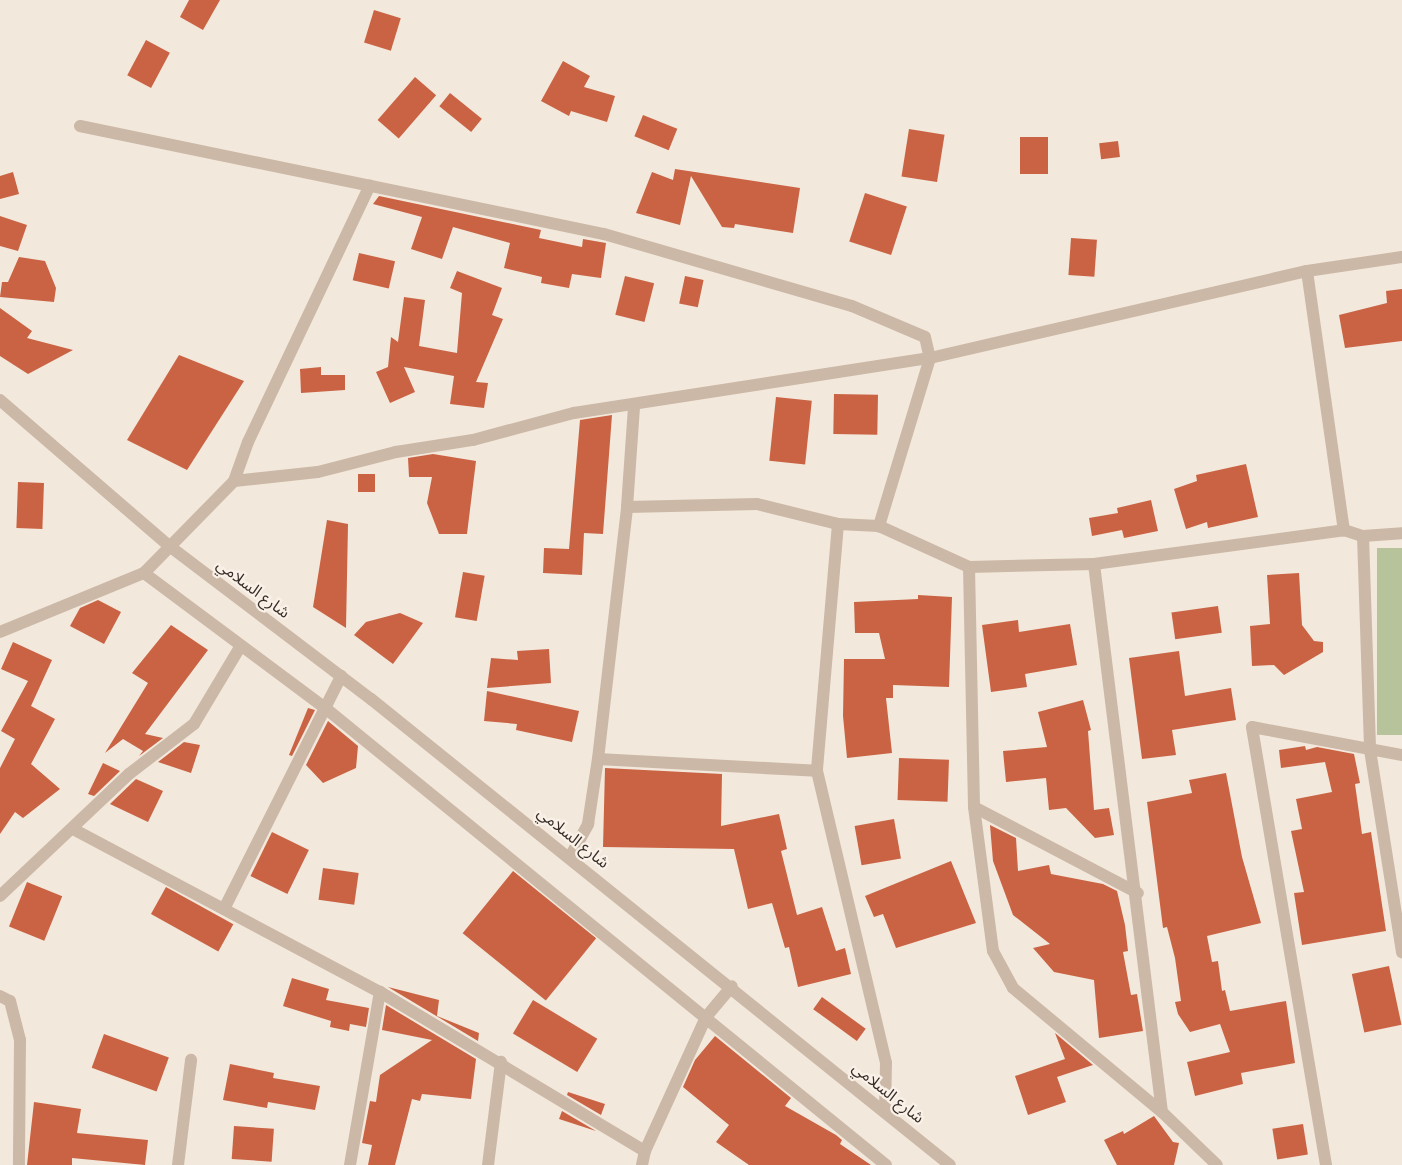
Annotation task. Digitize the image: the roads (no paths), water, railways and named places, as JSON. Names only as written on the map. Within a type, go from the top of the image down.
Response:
[{"type":"street","points":[[80,126],[604,234],[852,306],[925,337],[930,358],[879,526]]},
{"type":"street","points":[[0,632],[144,573],[168,545],[234,481],[248,442],[370,185]]},
{"type":"street","points":[[234,481],[318,472],[396,452],[473,440],[574,413],[634,406],[930,358],[1307,271],[1402,257]]},
{"type":"street","points":[[1307,271],[1344,530]]},
{"type":"street","name":"شارع السلامي","points":[[0,400],[168,545],[341,676],[570,857],[732,986],[950,1165]]},
{"type":"street","points":[[570,857],[588,824],[598,760],[627,507],[634,406]]},
{"type":"street","points":[[627,507],[757,504],[838,524],[879,526],[969,567],[1094,564],[1344,530],[1363,536],[1402,533]]},
{"type":"street","points":[[838,524],[817,771],[886,1063],[885,1112]]},
{"type":"street","points":[[1363,536],[1370,750],[1402,952]]},
{"type":"street","points":[[1094,564],[1138,893],[1162,1112]]},
{"type":"street","points":[[969,567],[974,807],[993,951],[1014,988],[1162,1112],[1211,1163]]},
{"type":"street","points":[[144,573],[240,647],[324,707],[886,1165]]},
{"type":"street","points":[[0,896],[73,829],[128,774],[194,724],[240,647]]},
{"type":"street","points":[[224,909],[341,676]]},
{"type":"street","points":[[1326,1165],[1252,727],[1402,755]]},
{"type":"street","points":[[598,760],[817,771]]},
{"type":"street","points":[[974,807],[1138,893]]},
{"type":"street","points":[[73,829],[380,992],[501,1062],[645,1151]]},
{"type":"street","points":[[642,1165],[645,1151],[706,1017],[732,986]]},
{"type":"street","points":[[350,1165],[380,992]]},
{"type":"street","points":[[0,996],[10,1000],[20,1040],[19,1165]]},
{"type":"street","points":[[178,1165],[191,1060]]},
{"type":"street","points":[[488,1165],[501,1062]]}]
